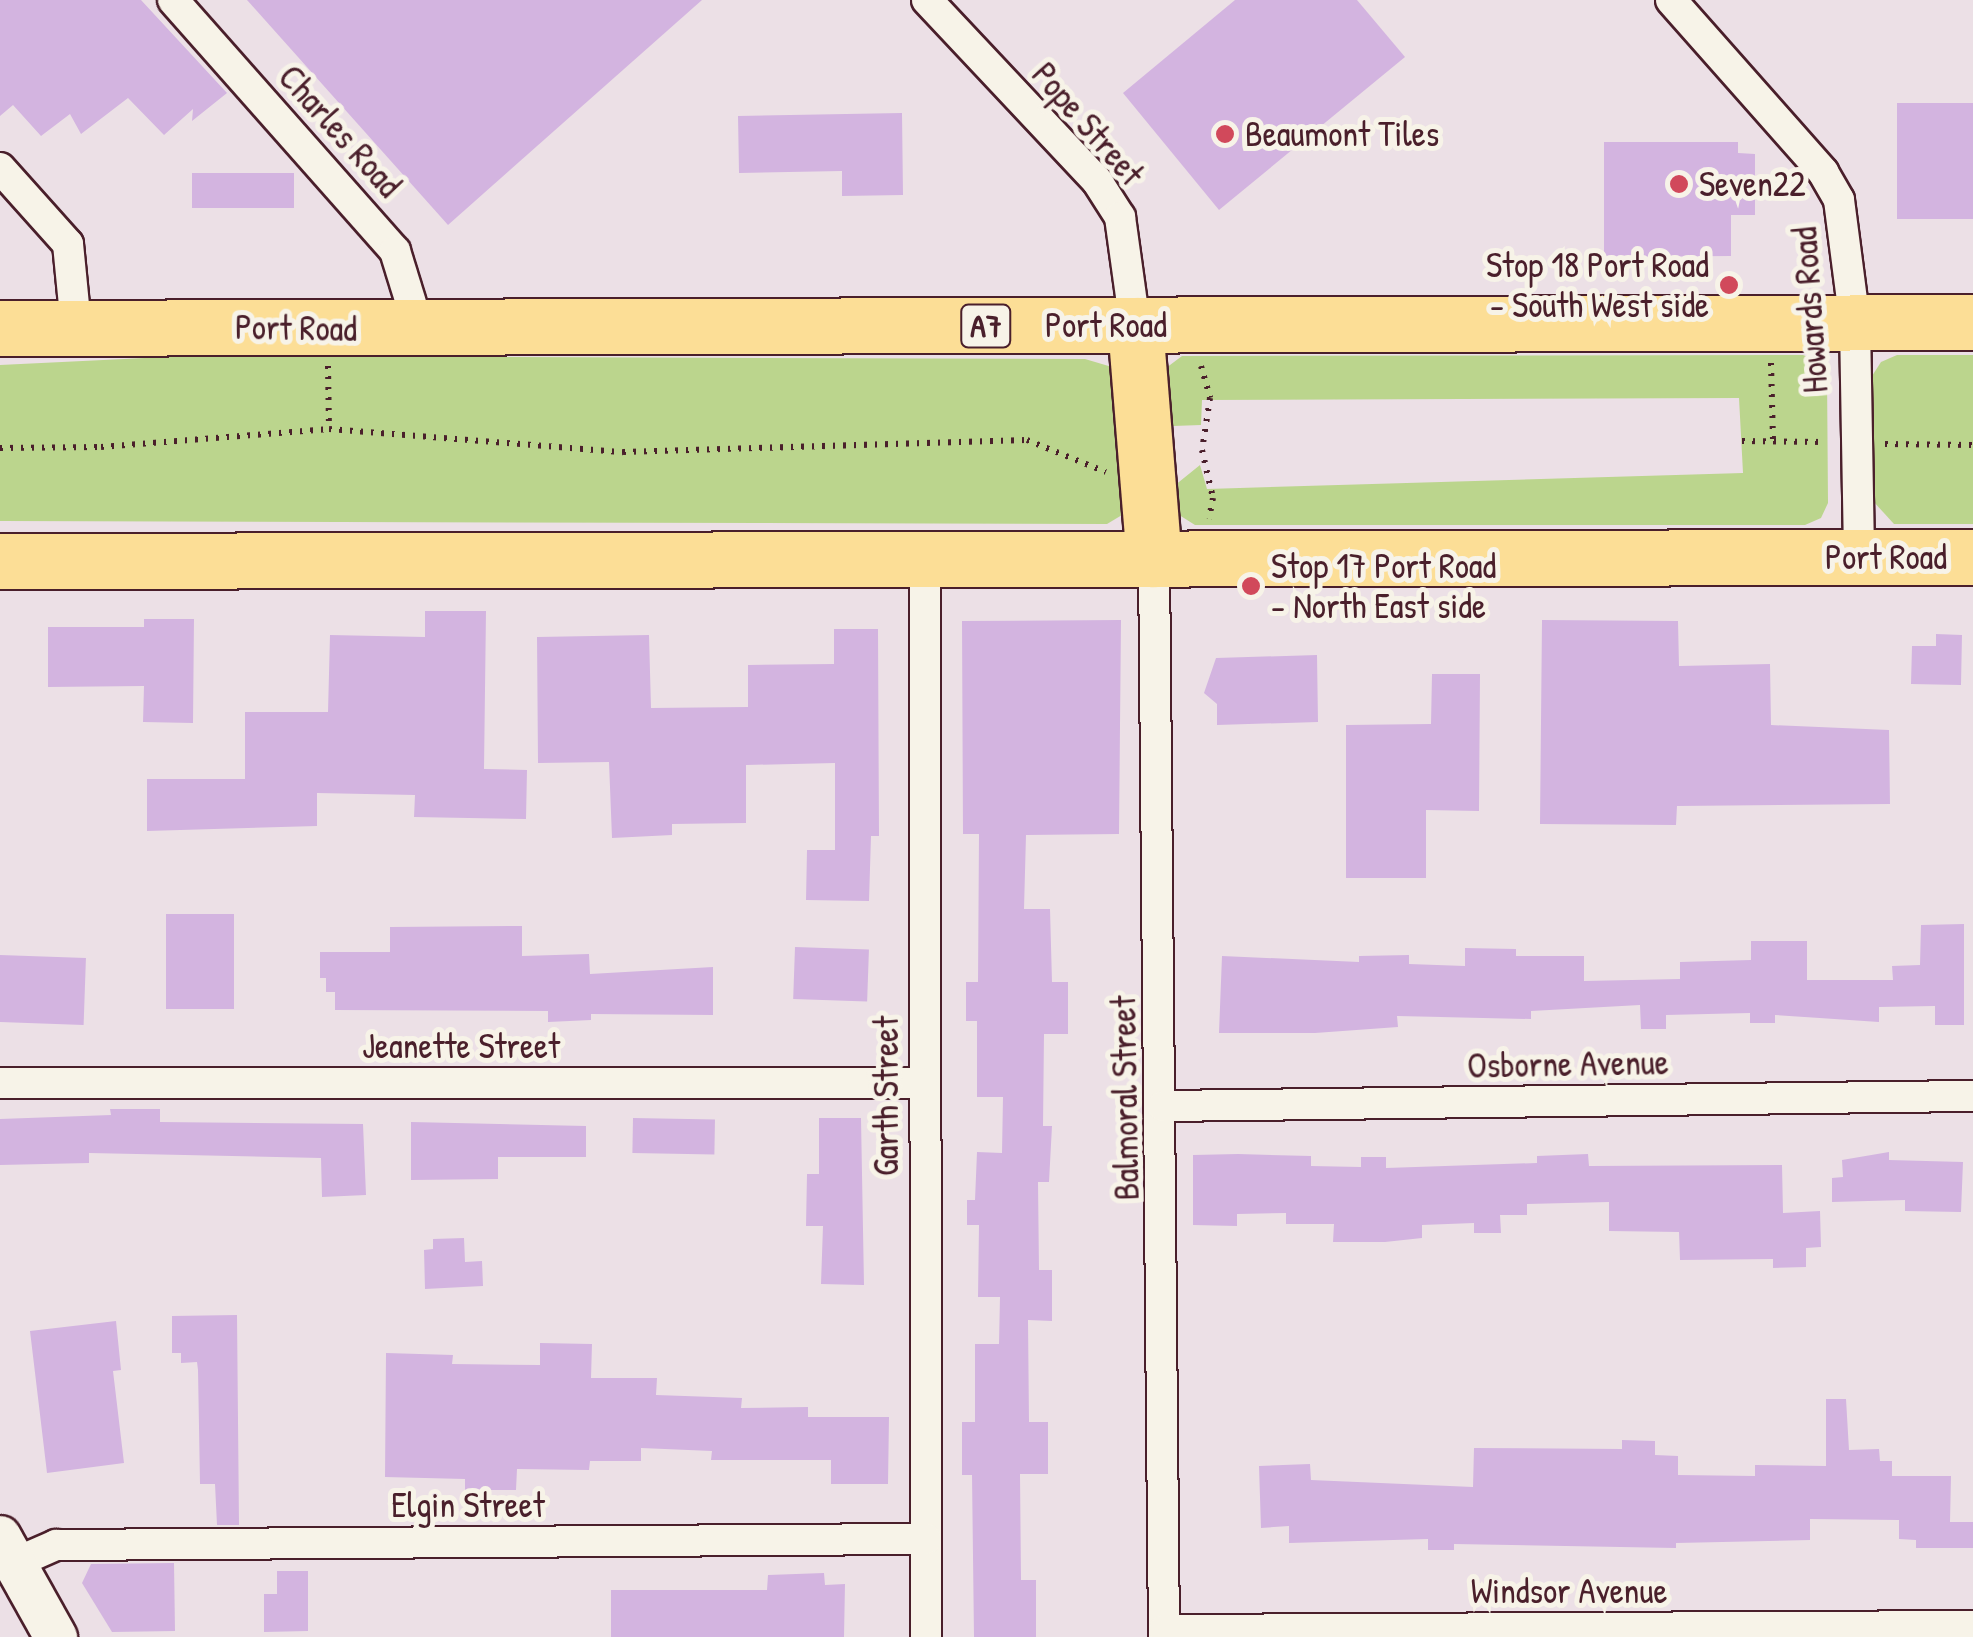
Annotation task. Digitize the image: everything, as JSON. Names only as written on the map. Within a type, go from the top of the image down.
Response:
[{"type":"highway","name":"Port Road","points":[[0,328],[1973,322]]},
{"type":"highway","points":[[1134,325],[1154,559]]},
{"type":"highway","name":"Port Road","points":[[0,561],[925,556],[1973,557]]},
{"type":"main road","points":[[7,1550],[56,1637]]},
{"type":"street","name":"Charles Road","points":[[173,0],[395,252],[419,329]]},
{"type":"street","name":"Pope Street","points":[[928,0],[1097,181],[1120,217],[1134,325]]},
{"type":"street","name":"Howards Road","points":[[1672,0],[1823,172],[1839,200],[1855,324],[1859,556]]},
{"type":"street","points":[[0,168],[68,244],[76,326]]},
{"type":"street","name":"Garth Street","points":[[925,556],[922,1083],[926,1637]]},
{"type":"street","name":"Balmoral Street","points":[[1154,559],[1163,1106],[1164,1634]]},
{"type":"street","name":"Jeanette Street","points":[[0,1084],[922,1083]]},
{"type":"street","name":"Osborne Avenue","points":[[1163,1106],[1973,1096]]},
{"type":"street","name":"Elgin Street","points":[[7,1550],[56,1544],[926,1539]]},
{"type":"street","name":"Windsor Avenue","points":[[1164,1634],[1973,1626]]},
{"type":"path","points":[[328,351],[329,430]]},
{"type":"path","points":[[1770,355],[1773,442]]},
{"type":"path","points":[[1198,359],[1210,398],[1202,450],[1213,498],[1207,525]]},
{"type":"path","points":[[0,448],[102,448],[329,430],[624,452],[760,443],[1027,440],[1115,476]]},
{"type":"path","points":[[1742,441],[1825,442]]},
{"type":"path","points":[[1874,443],[1973,445]]},
{"type":"green space","points":[[1803,355],[1820,362],[1827,374],[1828,503],[1821,518],[1805,525],[1195,525],[1176,513],[1174,486],[1200,465],[1207,489],[1743,473],[1739,398],[1202,400],[1201,425],[1173,426],[1166,418],[1166,368],[1182,356]]},
{"type":"green space","points":[[1897,355],[1973,355],[1973,524],[1894,524],[1873,501],[1872,376],[1881,362]]},
{"type":"green space","points":[[186,356],[1085,359],[1112,367],[1127,512],[1107,524],[0,521],[0,365]]},
{"type":"building","points":[[0,0],[141,0],[227,93],[192,121],[193,109],[164,135],[128,98],[81,134],[70,114],[41,136],[13,105],[0,116]]},
{"type":"building","points":[[247,0],[702,0],[448,225]]},
{"type":"building","points":[[1235,0],[1357,0],[1405,57],[1219,210],[1123,93]]},
{"type":"building","points":[[1897,103],[1973,103],[1973,219],[1897,219]]},
{"type":"building","points":[[902,113],[903,195],[842,196],[842,171],[739,173],[738,116]]},
{"type":"building","name":"Seven22","points":[[1604,142],[1738,142],[1738,153],[1755,154],[1755,215],[1731,215],[1731,256],[1604,257]]},
{"type":"building","points":[[192,173],[294,173],[294,208],[192,208]]},
{"type":"building","points":[[425,611],[486,611],[484,769],[527,770],[526,819],[414,817],[415,795],[317,793],[317,826],[147,831],[147,779],[245,779],[245,712],[328,712],[330,635],[425,637]]},
{"type":"building","points":[[144,619],[194,619],[193,723],[143,722],[144,686],[48,687],[48,627],[144,627]]},
{"type":"building","points":[[1121,620],[1119,834],[1026,835],[1024,909],[1050,909],[1052,982],[1068,982],[1068,1034],[1044,1034],[1043,1126],[1052,1126],[1049,1182],[1038,1182],[1039,1270],[1052,1270],[1052,1321],[1028,1320],[1029,1422],[1048,1422],[1048,1474],[1020,1474],[1021,1580],[1036,1580],[1036,1637],[974,1637],[972,1475],[962,1475],[962,1422],[975,1422],[975,1344],[999,1344],[1000,1297],[978,1297],[979,1225],[967,1225],[967,1200],[975,1200],[977,1152],[1002,1153],[1003,1097],[977,1097],[977,1021],[966,1021],[966,982],[978,982],[979,834],[963,834],[962,621]]},
{"type":"building","points":[[1542,620],[1678,621],[1679,666],[1770,664],[1771,725],[1889,730],[1890,804],[1677,806],[1676,825],[1540,824]]},
{"type":"building","points":[[834,629],[878,629],[879,836],[871,836],[869,901],[806,900],[807,850],[835,850],[835,763],[746,765],[746,823],[672,824],[672,835],[612,838],[609,762],[538,763],[537,637],[649,635],[651,708],[748,707],[748,665],[834,664]]},
{"type":"building","points":[[1936,634],[1962,635],[1961,685],[1911,684],[1912,646],[1936,646]]},
{"type":"building","points":[[1317,655],[1318,722],[1217,725],[1217,704],[1204,693],[1216,658]]},
{"type":"building","points":[[1432,674],[1480,674],[1479,811],[1426,810],[1426,878],[1346,878],[1346,725],[1431,724]]},
{"type":"building","points":[[166,914],[234,914],[234,1009],[166,1009]]},
{"type":"building","points":[[1964,924],[1964,1025],[1935,1025],[1935,1006],[1879,1007],[1879,1022],[1775,1015],[1775,1023],[1750,1023],[1750,1013],[1666,1015],[1666,1029],[1641,1029],[1640,1005],[1531,1011],[1531,1019],[1397,1016],[1398,1027],[1315,1033],[1219,1033],[1222,956],[1359,962],[1359,956],[1409,955],[1409,964],[1465,966],[1465,948],[1516,949],[1516,956],[1584,956],[1584,981],[1680,979],[1680,962],[1751,960],[1751,941],[1807,941],[1807,980],[1893,980],[1892,966],[1920,965],[1921,925]]},
{"type":"building","points":[[522,926],[522,956],[589,954],[590,974],[713,967],[713,1015],[591,1014],[591,1020],[548,1022],[548,1011],[335,1010],[335,992],[326,992],[326,978],[320,978],[320,952],[390,952],[390,927]]},
{"type":"building","points":[[795,947],[869,950],[867,1002],[793,999]]},
{"type":"building","points":[[0,955],[86,958],[84,1025],[0,1022]]},
{"type":"building","points":[[110,1109],[160,1109],[160,1122],[363,1124],[366,1195],[322,1197],[321,1158],[89,1153],[89,1163],[0,1165],[0,1119],[111,1115]]},
{"type":"building","points":[[633,1118],[715,1119],[714,1154],[632,1153]]},
{"type":"building","points":[[819,1118],[861,1118],[864,1285],[821,1284],[823,1226],[806,1226],[807,1174],[819,1174]]},
{"type":"building","points":[[411,1122],[586,1126],[586,1157],[498,1157],[498,1179],[411,1180]]},
{"type":"building","points":[[1889,1152],[1889,1160],[1963,1162],[1961,1212],[1905,1211],[1905,1200],[1832,1202],[1832,1178],[1843,1177],[1842,1160]]},
{"type":"building","points":[[1588,1154],[1589,1166],[1782,1165],[1783,1213],[1820,1211],[1821,1247],[1806,1248],[1806,1267],[1773,1268],[1773,1259],[1680,1260],[1679,1232],[1609,1231],[1609,1202],[1527,1204],[1527,1215],[1500,1215],[1501,1233],[1474,1233],[1474,1223],[1422,1225],[1422,1238],[1385,1242],[1333,1242],[1334,1224],[1286,1224],[1286,1213],[1237,1214],[1237,1226],[1193,1225],[1193,1155],[1311,1156],[1311,1166],[1361,1167],[1361,1157],[1386,1157],[1386,1168],[1537,1163],[1537,1156]]},
{"type":"building","points":[[464,1238],[465,1262],[482,1261],[483,1286],[425,1289],[424,1250],[433,1249],[433,1239]]},
{"type":"building","points":[[237,1315],[239,1525],[217,1525],[215,1484],[200,1484],[197,1362],[181,1363],[181,1353],[172,1353],[172,1316]]},
{"type":"building","points":[[116,1321],[121,1370],[113,1371],[124,1463],[47,1473],[30,1331]]},
{"type":"building","points":[[540,1343],[592,1344],[591,1378],[657,1378],[656,1395],[742,1398],[741,1408],[808,1407],[808,1417],[889,1417],[888,1484],[831,1484],[831,1460],[711,1460],[712,1451],[641,1448],[641,1461],[590,1461],[589,1470],[517,1469],[516,1490],[465,1490],[465,1479],[385,1477],[386,1353],[453,1355],[452,1364],[540,1365]]},
{"type":"building","points":[[1826,1399],[1846,1399],[1849,1450],[1879,1449],[1880,1461],[1892,1461],[1892,1476],[1951,1476],[1950,1522],[1973,1522],[1973,1548],[1916,1548],[1916,1540],[1899,1539],[1899,1520],[1810,1519],[1810,1540],[1676,1543],[1676,1548],[1454,1544],[1454,1550],[1428,1550],[1428,1539],[1289,1543],[1289,1526],[1261,1528],[1259,1466],[1310,1464],[1311,1480],[1473,1487],[1474,1448],[1622,1449],[1622,1440],[1655,1441],[1655,1455],[1678,1456],[1678,1475],[1755,1476],[1755,1465],[1826,1466]]},
{"type":"building","points":[[174,1563],[175,1631],[112,1632],[82,1583],[91,1564]]},
{"type":"building","points":[[277,1571],[308,1571],[308,1631],[264,1632],[264,1594],[277,1594]]},
{"type":"building","points":[[824,1573],[825,1585],[845,1584],[844,1637],[611,1637],[611,1590],[767,1590],[768,1575]]},
{"type":"place","name":"Beaumont Tiles","points":[[1225,134]]},
{"type":"place","name":"Seven22","points":[[1679,184]]},
{"type":"place","name":"Stop 18 Port Road - South West side","points":[[1729,285]]},
{"type":"place","name":"Stop 17 Port Road - North East side","points":[[1251,586]]}]
